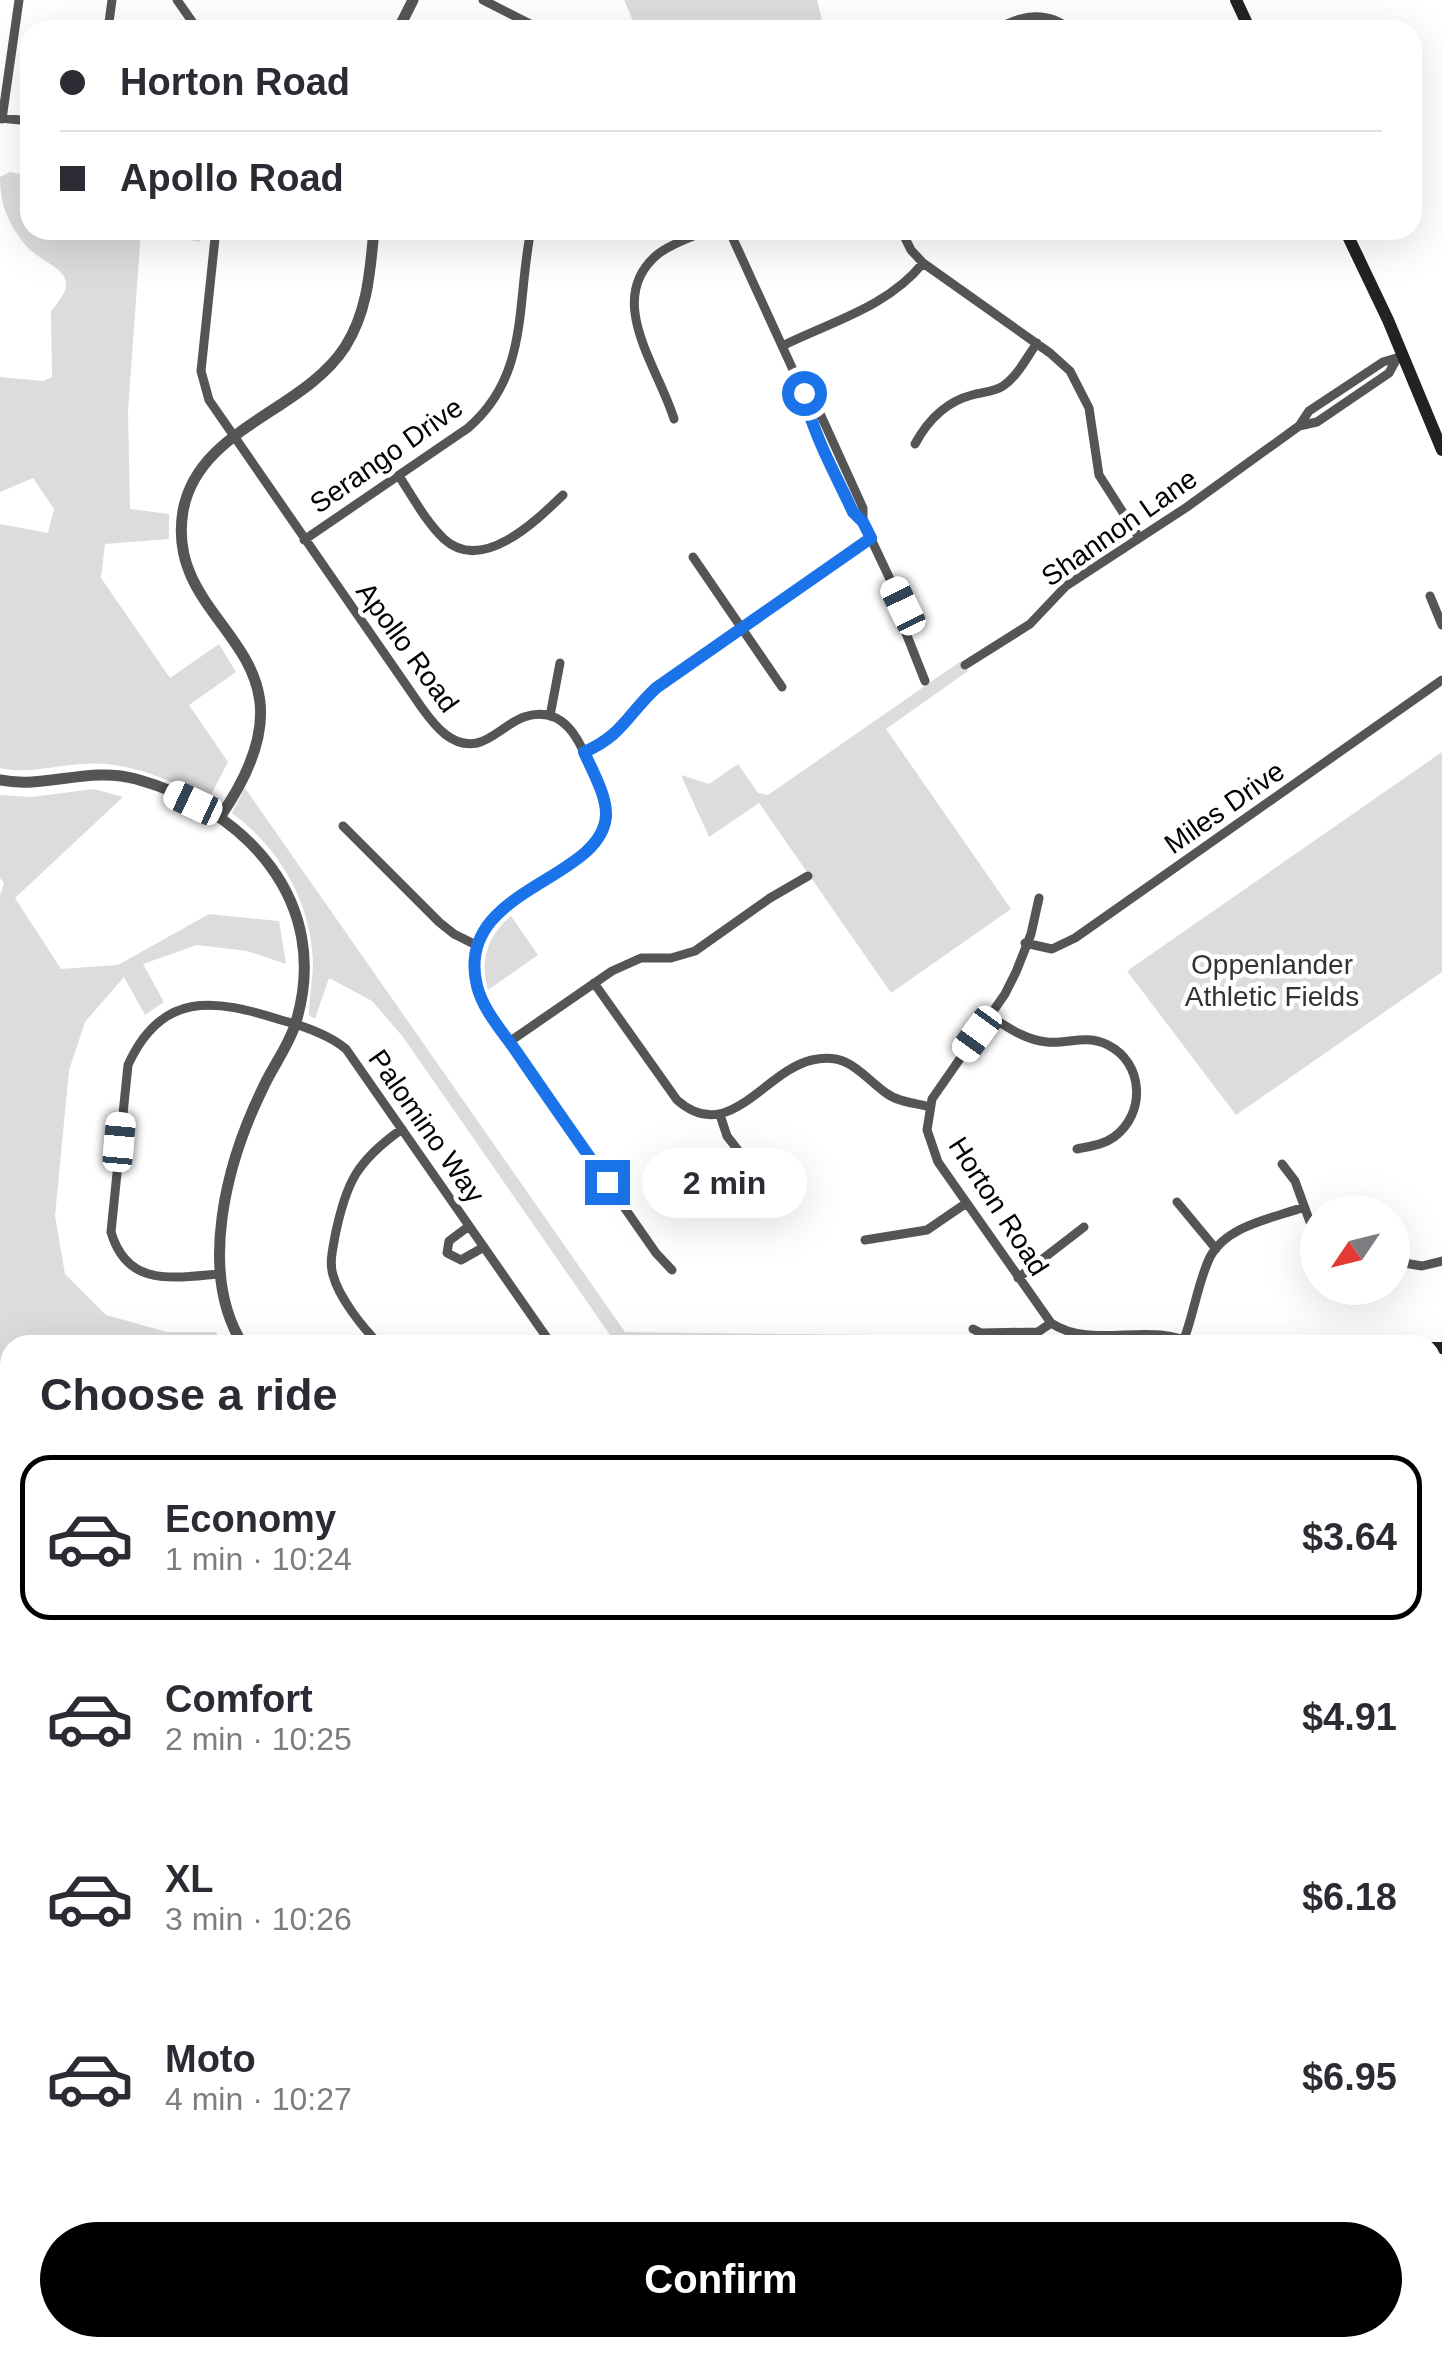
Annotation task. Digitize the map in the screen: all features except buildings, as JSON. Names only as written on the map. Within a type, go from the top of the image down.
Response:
[{"type":"main road","points":[[1350,240],[1442,450]]},
{"type":"street","points":[[1,119],[19,0]]},
{"type":"street","points":[[484,0],[523,20]]},
{"type":"street","points":[[1019,20],[1028,16],[1053,20]]},
{"type":"street","name":"Apollo Road","points":[[214,240],[201,371],[210,400],[422,708],[444,734],[465,743],[476,743],[527,716],[550,716]]},
{"type":"street","points":[[220,817],[256,748],[260,697],[250,665],[192,576],[184,552],[182,523],[187,496],[208,459],[308,386],[342,351],[364,302],[373,240]]},
{"type":"street","name":"Serango Drive","points":[[304,540],[479,418],[502,388],[514,358],[531,240]]},
{"type":"street","points":[[674,419],[634,321],[634,294],[642,273],[657,255],[688,240]]},
{"type":"street","points":[[734,240],[805,396],[818,409],[863,508],[863,522],[906,613],[904,628],[925,681]]},
{"type":"street","points":[[906,240],[923,263],[1060,360],[1079,385],[1089,408],[1099,475],[1138,536]]},
{"type":"street","points":[[782,346],[880,300],[902,286],[923,263]]},
{"type":"street","points":[[915,444],[928,422],[948,405],[996,390],[1008,382],[1037,343]]},
{"type":"street","name":"Shannon Lane","points":[[965,665],[1030,624],[1066,586],[1187,507],[1299,426],[1309,411],[1383,362],[1400,358]]},
{"type":"street","points":[[398,476],[443,538],[473,551],[500,543],[563,494]]},
{"type":"street","points":[[584,752],[612,738],[656,688],[871,538]]},
{"type":"street","points":[[693,557],[782,687]]},
{"type":"street","points":[[1430,596],[1442,625]]},
{"type":"street","points":[[560,663],[550,716],[572,729],[605,804],[605,820],[600,836],[588,850],[501,911],[487,926],[476,945],[478,989],[510,1042],[656,1253],[672,1270]]},
{"type":"street","name":"Miles Drive","points":[[1025,944],[1052,948],[1075,938],[1442,680]]},
{"type":"street","points":[[0,780],[26,782],[90,774],[124,776],[149,784],[220,817],[262,854],[293,907],[304,959],[296,1024],[258,1098],[238,1152],[220,1242],[218,1274],[228,1318],[237,1335]]},
{"type":"street","points":[[344,826],[439,922],[476,945]]},
{"type":"street","points":[[510,1042],[612,971],[641,958],[671,958],[695,951],[808,876]]},
{"type":"street","points":[[594,983],[677,1100],[697,1114],[720,1115],[794,1067],[820,1059],[846,1062],[895,1098],[930,1107],[937,1090],[1005,993],[1031,934],[1040,898]]},
{"type":"street","name":"Palomino Way","points":[[218,1274],[169,1278],[148,1275],[128,1263],[111,1232],[128,1065],[146,1034],[161,1021],[194,1006],[229,1004],[296,1024],[329,1037],[346,1049],[545,1335]]},
{"type":"street","points":[[990,1016],[1018,1034],[1036,1040],[1096,1040],[1114,1048],[1128,1061],[1137,1092],[1128,1123],[1110,1140],[1077,1148]]},
{"type":"street","name":"Horton Road","points":[[930,1107],[927,1130],[932,1152],[1051,1323]]},
{"type":"street","points":[[720,1115],[727,1136],[744,1158]]},
{"type":"street","points":[[373,1335],[333,1279],[332,1256],[342,1204],[358,1168],[377,1146],[402,1128]]},
{"type":"street","points":[[1282,1164],[1300,1195]]},
{"type":"street","points":[[1177,1202],[1216,1249]]},
{"type":"street","points":[[866,1240],[925,1231],[965,1204]]},
{"type":"street","points":[[1185,1335],[1209,1259],[1216,1249],[1238,1232],[1300,1209]]},
{"type":"street","name":"Palomino Way","points":[[469,1226],[448,1241],[447,1253],[461,1260],[484,1247]]},
{"type":"street","points":[[1018,1278],[1084,1227]]},
{"type":"street","points":[[1410,1264],[1422,1266],[1442,1261]]},
{"type":"street","points":[[973,1329],[980,1333],[1038,1332],[1051,1323],[1070,1333],[1162,1335]]},
{"type":"green space","points":[[624,0],[817,0],[822,20],[633,20]]},
{"type":"green space","points":[[10,172],[20,174],[20,237],[3,203],[0,177]]},
{"type":"green space","points":[[22,240],[140,240],[128,410],[130,509],[169,514],[169,539],[105,544],[101,578],[170,678],[219,644],[236,672],[189,705],[228,762],[209,799],[162,778],[114,765],[0,768],[0,524],[48,533],[54,509],[33,478],[0,492],[0,377],[43,381],[52,377],[51,311],[66,286],[59,270]]},
{"type":"green space","points":[[961,661],[968,671],[886,729],[1011,909],[891,993],[759,803],[709,837],[681,775],[709,784],[738,764],[758,793],[768,795]]},
{"type":"green space","name":"Oppenlander Athletic Fields","points":[[1442,752],[1442,972],[1236,1115],[1127,971]]},
{"type":"green space","points":[[245,788],[625,1332],[878,1335],[610,1335],[403,1037],[372,1001],[329,978],[315,1019],[309,1015],[311,938],[298,896],[264,842],[232,813]]},
{"type":"green space","points":[[94,789],[123,797],[15,898],[61,969],[118,965],[209,914],[279,921],[286,964],[247,951],[197,945],[143,964],[164,1002],[145,1015],[124,977],[85,1022],[69,1070],[55,1216],[65,1274],[106,1315],[167,1332],[218,1335],[0,1335],[0,895],[4,883],[0,878],[0,795],[31,797]]},
{"type":"green space","points":[[511,916],[538,955],[488,990],[488,949],[496,932]]},
{"type":"route","points":[[607,1182],[488,1012],[476,978],[476,945],[501,911],[588,850],[600,836],[605,804],[584,752],[621,730],[632,712],[656,688],[871,538],[853,512],[815,432],[804,393]]}]
